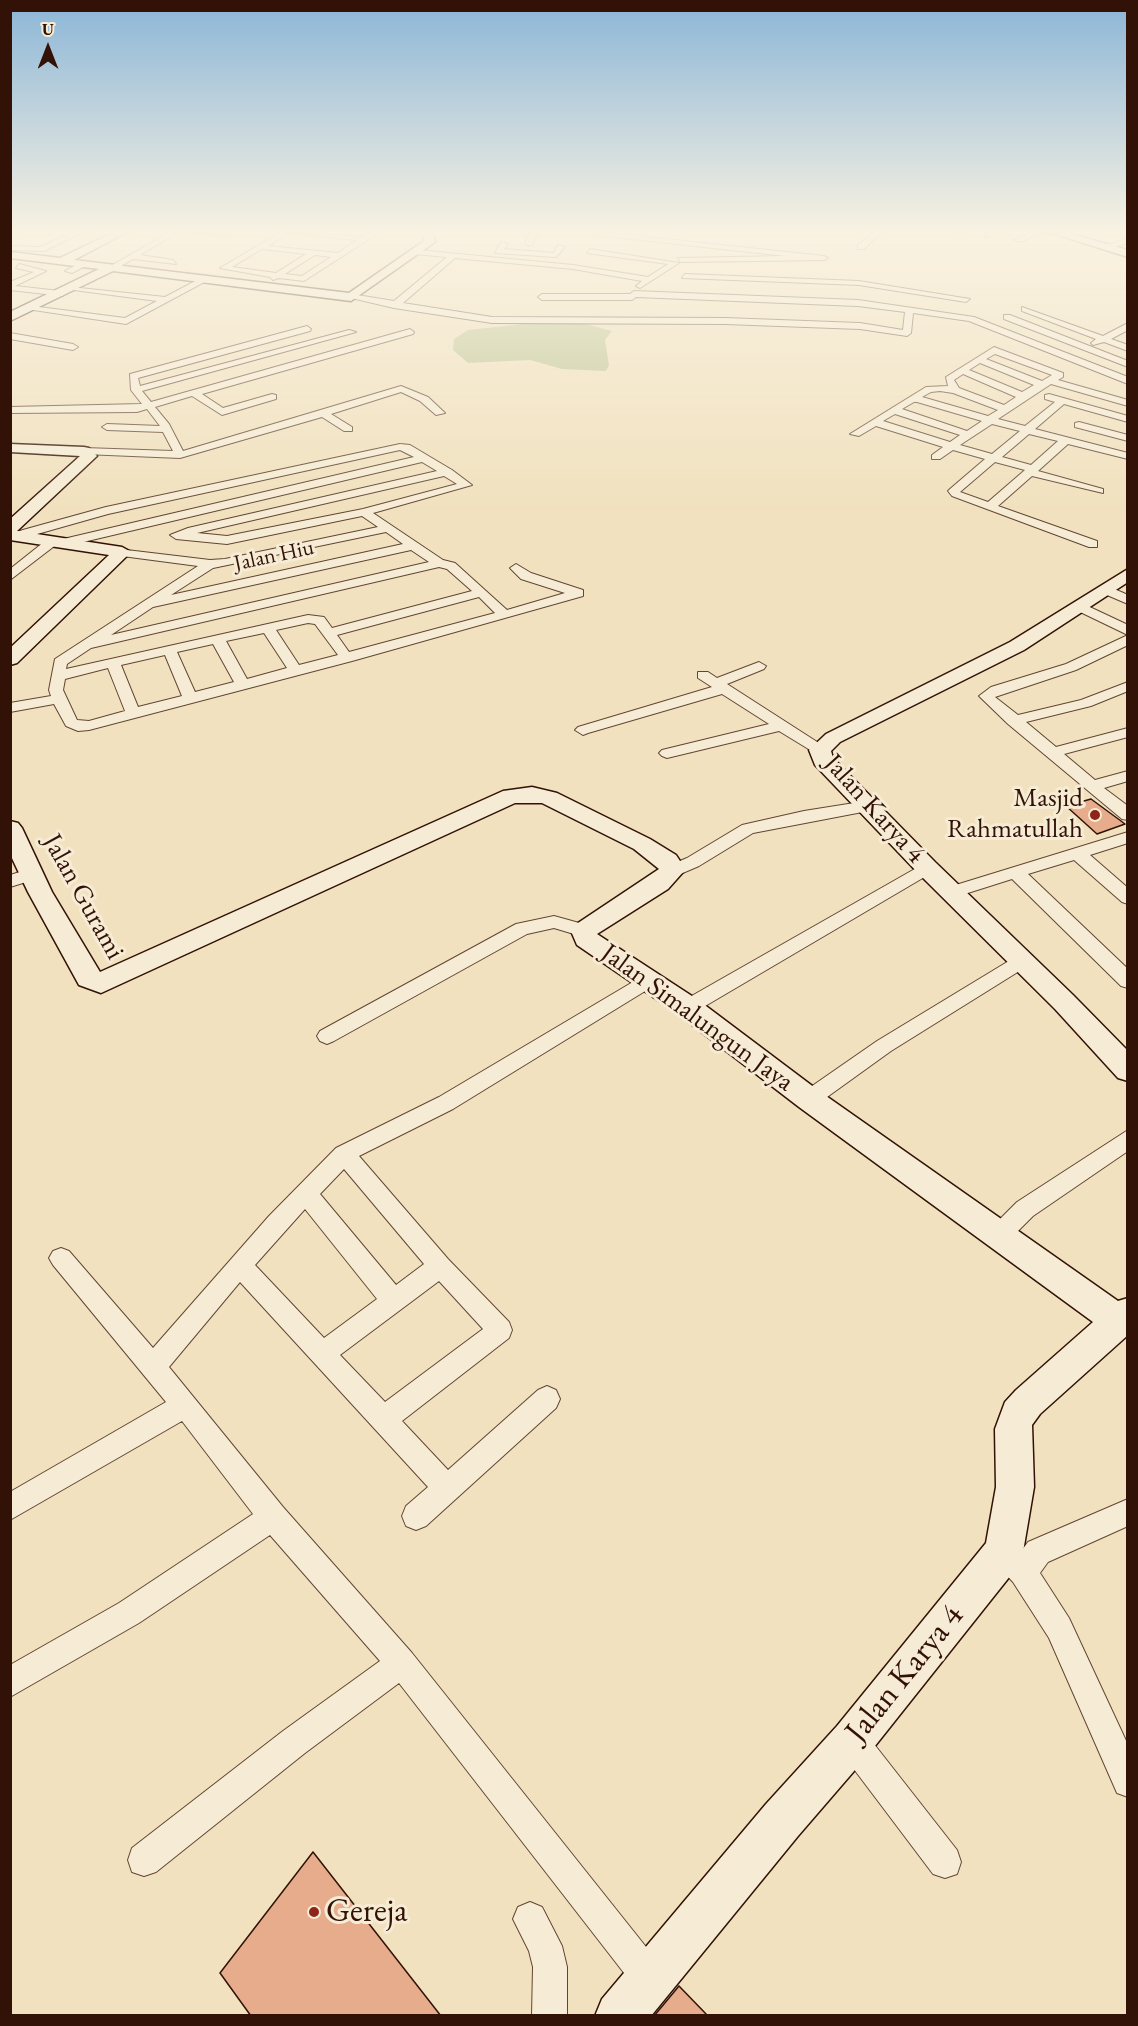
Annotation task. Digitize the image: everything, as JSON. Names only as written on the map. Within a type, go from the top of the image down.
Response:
[{"type":"street","points":[[275,326],[292,333]]},
{"type":"street","points":[[846,326],[906,333],[907,326]]},
{"type":"street","points":[[987,326],[1128,381]]},
{"type":"street","points":[[1030,326],[1128,364]]},
{"type":"street","points":[[1067,326],[1128,348]]},
{"type":"street","points":[[180,455],[166,429],[136,390],[132,378],[134,375],[308,329]]},
{"type":"street","points":[[1067,358],[1125,329]]},
{"type":"street","points":[[136,390],[352,332]]},
{"type":"street","points":[[10,410],[128,410],[410,332]]},
{"type":"street","points":[[10,336],[73,347]]},
{"type":"street","points":[[226,350],[270,371]]},
{"type":"street","points":[[955,390],[949,379],[978,359],[997,350],[1051,381]]},
{"type":"street","points":[[978,359],[1124,402]]},
{"type":"street","points":[[961,370],[1027,394],[1062,400],[1128,419]]},
{"type":"street","points":[[936,457],[1027,394],[1051,381]]},
{"type":"street","points":[[224,384],[259,401]]},
{"type":"street","points":[[855,434],[934,388],[955,390],[1005,409]]},
{"type":"street","points":[[10,448],[180,455],[401,389],[424,399],[440,413]]},
{"type":"street","points":[[194,393],[222,412],[272,397]]},
{"type":"street","points":[[912,399],[1128,456]]},
{"type":"street","points":[[1062,400],[954,493],[1093,544]]},
{"type":"street","points":[[990,507],[1079,425],[1100,412],[1124,402]]},
{"type":"street","points":[[894,410],[969,435]]},
{"type":"street","points":[[323,413],[348,429]]},
{"type":"street","points":[[875,422],[1099,491]]},
{"type":"street","points":[[1079,425],[1128,438]]},
{"type":"street","points":[[107,428],[166,429]]},
{"type":"street","points":[[12,533],[390,448],[406,447],[466,485],[364,512],[227,540],[176,535],[130,526]]},
{"type":"street","points":[[12,533],[87,459],[89,456],[84,451]]},
{"type":"street","points":[[10,576],[57,542],[424,458]]},
{"type":"street","points":[[176,535],[448,472]]},
{"type":"street","points":[[364,512],[390,528],[411,546],[439,563],[451,566],[482,592],[504,615]]},
{"type":"street","points":[[12,533],[57,542],[210,564],[390,528]]},
{"type":"street","name":"Jalan Hiu","points":[[144,606],[411,546]]},
{"type":"street","points":[[10,659],[122,552]]},
{"type":"street","points":[[85,645],[439,563]]},
{"type":"street","points":[[210,564],[60,662],[56,690],[58,699],[71,723],[78,726],[191,699],[549,602],[584,595],[521,572],[549,602]]},
{"type":"street","name":"Jalan Karya 4","points":[[1128,574],[1017,646],[833,738],[820,750],[823,760],[867,806],[1022,960],[1128,1070]]},
{"type":"street","points":[[1105,589],[1128,600]]},
{"type":"street","points":[[329,633],[482,592]]},
{"type":"street","points":[[1079,606],[1128,631]]},
{"type":"street","points":[[58,677],[314,619],[319,620],[347,658]]},
{"type":"street","points":[[268,628],[296,671]]},
{"type":"street","points":[[1128,639],[1071,667],[986,694],[1013,721],[1128,815]]},
{"type":"street","points":[[218,640],[243,685]]},
{"type":"street","points":[[170,651],[191,699]]},
{"type":"street","points":[[114,664],[133,713]]},
{"type":"street","points":[[583,729],[759,666]]},
{"type":"street","points":[[715,682],[820,750]]},
{"type":"street","points":[[1013,721],[1086,703],[1128,686]]},
{"type":"street","points":[[10,708],[58,699]]},
{"type":"street","points":[[667,753],[780,726]]},
{"type":"street","points":[[1052,753],[1128,732]]},
{"type":"street","points":[[1092,786],[1128,776]]},
{"type":"street","name":"Jalan Gurami","points":[[10,828],[22,878],[88,978],[94,982],[110,981],[484,808],[522,794],[549,798],[642,844],[668,861],[672,871]]},
{"type":"street","points":[[672,871],[693,862],[748,829],[804,816],[867,806]]},
{"type":"street","points":[[952,892],[1127,838]]},
{"type":"street","points":[[1078,854],[1128,898]]},
{"type":"street","points":[[688,1007],[927,868]]},
{"type":"street","name":"Jalan Simalungun Jaya","points":[[672,871],[659,884],[584,931],[586,939],[688,1007],[809,1099],[998,1236],[1122,1317]]},
{"type":"street","points":[[1015,872],[1128,981]]},
{"type":"street","points":[[327,1036],[522,929],[554,922],[584,931]]},
{"type":"street","points":[[809,1099],[884,1046],[1022,960]]},
{"type":"street","points":[[154,1367],[240,1265],[344,1154],[446,1103],[648,980]]},
{"type":"street","points":[[998,1236],[1025,1209],[1128,1138]]},
{"type":"street","points":[[344,1154],[440,1266],[500,1330],[384,1419]]},
{"type":"street","points":[[307,1194],[393,1300]]},
{"type":"street","points":[[61,1258],[154,1367],[273,1517],[402,1663],[650,1979]]},
{"type":"street","points":[[240,1265],[447,1488]]},
{"type":"street","points":[[322,1354],[440,1266]]},
{"type":"street","name":"Jalan Karya 4","points":[[619,2016],[782,1820],[1014,1562],[1013,1429],[1018,1415],[1028,1402],[1122,1317]]},
{"type":"street","points":[[416,1516],[547,1399]]},
{"type":"street","points":[[10,1507],[185,1406]]},
{"type":"street","points":[[1128,1512],[1014,1562],[1059,1628],[1128,1782]]},
{"type":"street","points":[[10,1682],[129,1613],[273,1517]]},
{"type":"street","points":[[144,1860],[294,1742],[402,1663]]},
{"type":"street","points":[[852,1741],[945,1862]]},
{"type":"street","points":[[530,1920],[545,1946],[550,1967],[549,2016]]},
{"type":"green space","points":[[509,326],[592,326],[612,331],[605,340],[609,365],[606,371],[562,369],[530,360],[468,363],[453,350],[454,339],[468,330]]},
{"type":"building","name":"Masjid Rahmatullah","points":[[1091,799],[1125,824],[1097,834],[1066,806]]},
{"type":"building","name":"Gereja","points":[[313,1852],[441,2016],[251,2016],[220,1973]]},
{"type":"building","points":[[679,1986],[708,2016],[654,2016]]},
{"type":"place","name":"Masjid Rahmatullah","points":[[1095,815]]},
{"type":"place","name":"Gereja","points":[[314,1912]]}]
